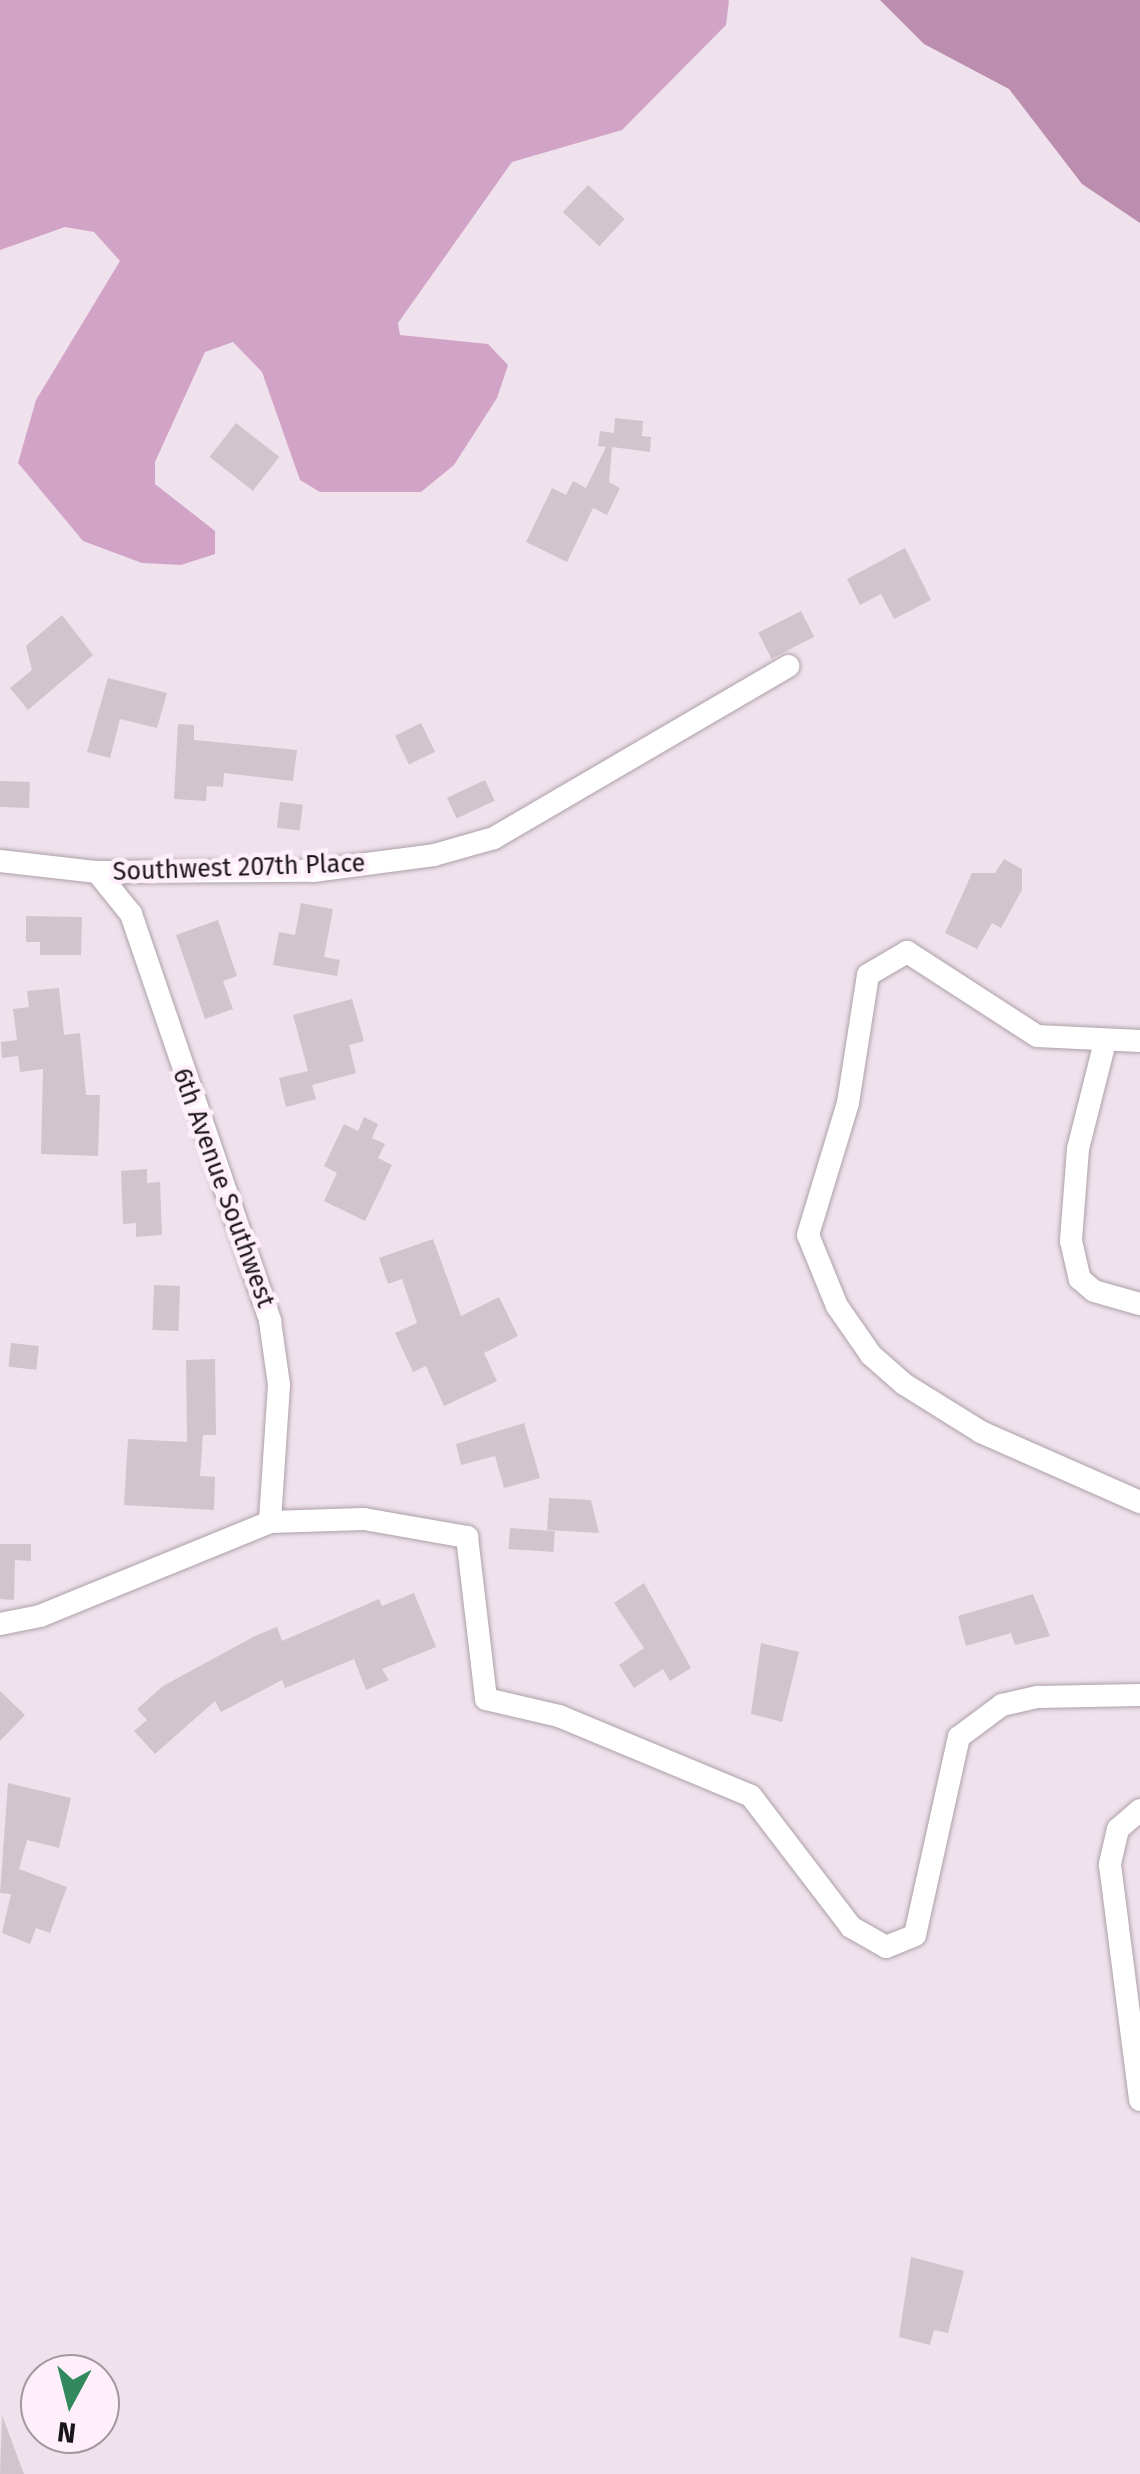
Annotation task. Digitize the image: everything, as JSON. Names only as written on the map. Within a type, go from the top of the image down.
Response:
[{"type":"street","name":"Southwest 207th Place","points":[[0,861],[97,872],[353,868],[494,838],[788,666]]},
{"type":"street","name":"6th Avenue Southwest","points":[[97,872],[131,914],[270,1321],[279,1385],[270,1522]]},
{"type":"street","points":[[1140,1042],[1037,1036],[908,952],[868,975],[848,1103],[808,1235],[837,1306],[871,1355],[904,1384],[981,1432],[1140,1502]]},
{"type":"street","points":[[1105,1042],[1078,1150],[1070,1241],[1080,1279],[1094,1291],[1140,1304]]},
{"type":"street","points":[[0,1624],[40,1616],[270,1522],[364,1519],[466,1537],[475,1563],[481,1690],[486,1699],[559,1716],[751,1796],[851,1926],[886,1947],[915,1935],[959,1737],[1002,1706],[1038,1697],[1140,1695]]},
{"type":"street","points":[[1140,1810],[1118,1829],[1110,1865],[1140,2100]]},
{"type":"shaded area","points":[[0,0],[729,1],[726,25],[622,130],[512,162],[398,323],[400,335],[488,344],[508,365],[497,398],[454,465],[421,492],[320,492],[300,480],[262,372],[233,342],[205,352],[155,462],[155,484],[215,531],[215,554],[181,565],[142,563],[83,541],[18,463],[36,400],[120,261],[94,232],[65,227],[0,250]]},
{"type":"shaded area","points":[[880,0],[1140,0],[1140,223],[1082,184],[1009,89],[924,44]]},
{"type":"building","points":[[588,185],[625,219],[599,246],[563,212]]},
{"type":"building","points":[[615,418],[643,421],[642,436],[651,437],[650,452],[612,447],[609,482],[620,488],[607,515],[593,508],[567,562],[526,542],[552,488],[566,495],[573,481],[586,488],[606,447],[598,446],[600,431],[614,433]]},
{"type":"building","points":[[236,423],[279,457],[253,491],[210,457]]},
{"type":"building","points":[[905,548],[931,600],[894,619],[881,594],[860,605],[847,579]]},
{"type":"building","points":[[801,611],[814,637],[771,659],[758,633]]},
{"type":"building","points":[[62,615],[93,655],[28,710],[10,688],[32,670],[26,646]]},
{"type":"building","points":[[108,678],[167,693],[157,728],[120,719],[110,758],[87,752]]},
{"type":"building","points":[[421,723],[435,752],[409,764],[395,736]]},
{"type":"building","points":[[178,724],[194,725],[194,740],[297,750],[293,781],[224,773],[223,787],[207,786],[206,801],[174,799]]},
{"type":"building","points":[[485,780],[495,801],[457,819],[447,798]]},
{"type":"building","points":[[0,781],[30,782],[29,808],[0,807]]},
{"type":"building","points":[[280,802],[303,805],[300,831],[277,828]]},
{"type":"building","points":[[1004,859],[1022,869],[1022,890],[1001,928],[992,923],[977,949],[945,933],[972,873],[995,873]]},
{"type":"building","points":[[301,903],[333,909],[324,957],[340,960],[337,976],[273,965],[279,932],[295,935]]},
{"type":"building","points":[[26,916],[82,917],[81,955],[40,955],[40,942],[26,942]]},
{"type":"building","points":[[218,920],[237,976],[223,981],[233,1009],[205,1019],[176,935]]},
{"type":"building","points":[[59,988],[64,1035],[80,1033],[86,1095],[100,1095],[98,1156],[41,1154],[43,1069],[20,1072],[18,1056],[2,1058],[1,1042],[17,1040],[13,1009],[29,1007],[27,991]]},
{"type":"building","points":[[352,999],[364,1041],[349,1045],[356,1073],[312,1085],[316,1099],[286,1107],[279,1078],[308,1071],[293,1015]]},
{"type":"building","points":[[364,1117],[378,1124],[372,1138],[385,1144],[378,1158],[392,1165],[365,1221],[324,1201],[337,1173],[324,1166],[344,1124],[358,1131]]},
{"type":"building","points":[[147,1169],[147,1183],[160,1182],[162,1235],[136,1237],[136,1223],[123,1224],[121,1171]]},
{"type":"building","points":[[433,1239],[461,1316],[499,1297],[518,1336],[484,1353],[497,1381],[444,1406],[426,1366],[413,1372],[395,1333],[417,1323],[402,1279],[388,1284],[379,1258]]},
{"type":"building","points":[[154,1285],[180,1286],[178,1331],[152,1330]]},
{"type":"building","points":[[11,1343],[39,1346],[36,1370],[8,1367]]},
{"type":"building","points":[[215,1359],[216,1435],[203,1435],[200,1476],[215,1477],[214,1510],[124,1505],[128,1439],[187,1442],[186,1360]]},
{"type":"building","points":[[524,1423],[540,1478],[504,1488],[495,1456],[461,1465],[456,1444]]},
{"type":"building","points":[[549,1498],[591,1500],[599,1533],[547,1530]]},
{"type":"building","points":[[510,1528],[555,1531],[553,1552],[509,1549]]},
{"type":"building","points":[[0,1544],[31,1544],[31,1561],[15,1560],[14,1600],[0,1599]]},
{"type":"building","points":[[644,1583],[691,1668],[670,1681],[663,1669],[634,1688],[619,1665],[644,1648],[614,1603]]},
{"type":"building","points":[[414,1593],[436,1647],[382,1669],[389,1680],[366,1690],[354,1659],[285,1688],[282,1680],[221,1712],[215,1701],[155,1754],[134,1731],[147,1720],[137,1709],[163,1686],[255,1636],[277,1627],[282,1641],[379,1599],[382,1606]]},
{"type":"building","points":[[1033,1594],[1050,1636],[1015,1645],[1011,1633],[966,1646],[958,1616]]},
{"type":"building","points":[[761,1643],[799,1652],[782,1722],[751,1714]]},
{"type":"building","points":[[0,1691],[25,1715],[0,1741]]},
{"type":"building","points":[[8,1783],[71,1798],[59,1848],[27,1840],[19,1869],[67,1887],[50,1933],[36,1928],[30,1944],[2,1933],[11,1894],[0,1893]]},
{"type":"building","points":[[911,2257],[964,2271],[948,2333],[934,2330],[930,2345],[899,2337]]},
{"type":"building","points":[[2,2415],[24,2474],[0,2474]]}]
